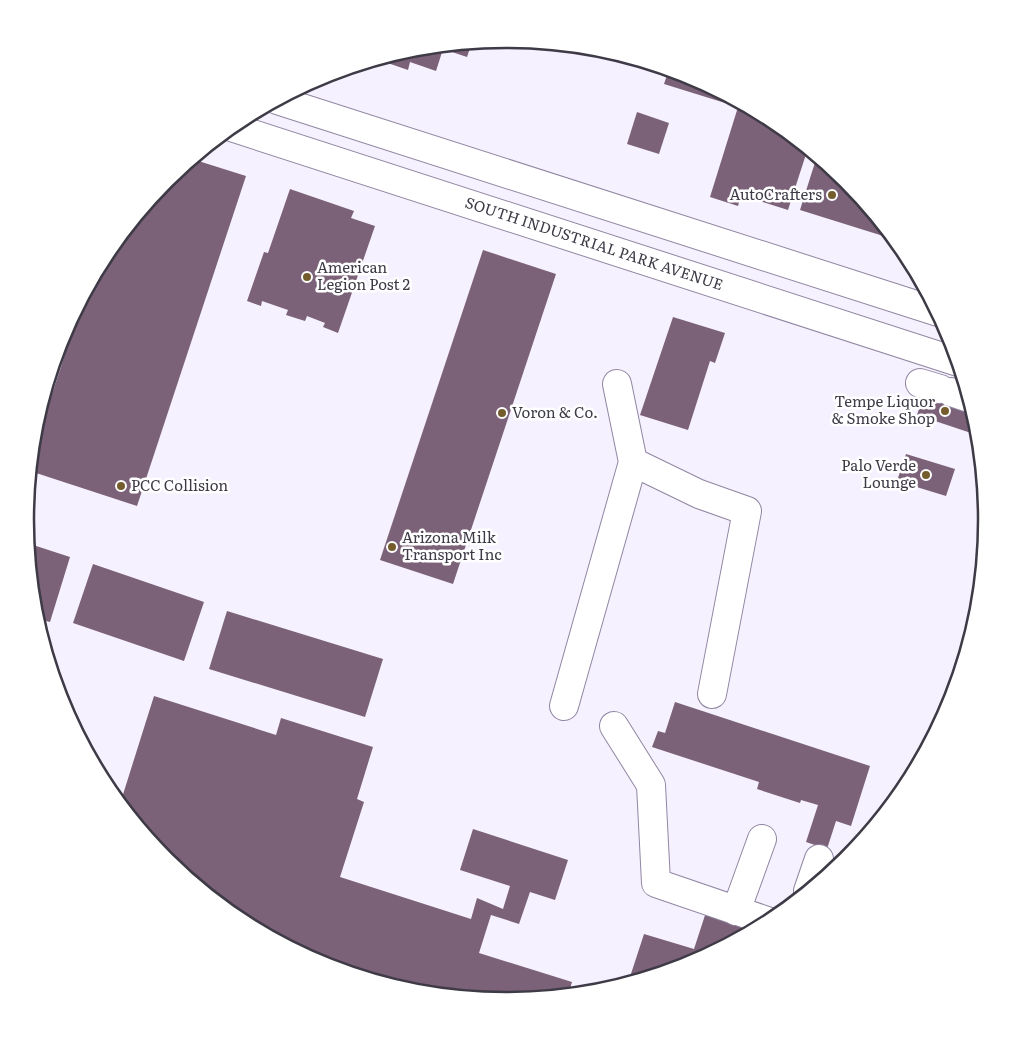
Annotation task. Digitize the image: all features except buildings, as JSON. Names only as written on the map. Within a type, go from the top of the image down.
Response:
[{"type":"street","points":[[285,103],[929,309]]},
{"type":"street","name":"SOUTH INDUSTRIAL PARK AVENUE","points":[[240,130],[950,359]]},
{"type":"street","points":[[564,706],[633,462],[617,384]]},
{"type":"street","points":[[633,462],[699,494],[747,511],[712,694]]},
{"type":"street","points":[[614,726],[651,785],[656,884],[759,918]]},
{"type":"street","points":[[736,911],[762,839]]},
{"type":"street","points":[[812,879],[819,859]]},
{"type":"place","name":"AutoCrafters","points":[[832,195]]},
{"type":"place","name":"American Legion Post 2","points":[[307,277]]},
{"type":"place","name":"Tempe Liquor & Smoke Shop","points":[[945,411]]},
{"type":"place","name":"Voron & Co.","points":[[502,413]]},
{"type":"place","name":"Palo Verde Lounge","points":[[926,475]]},
{"type":"place","name":"PCC Collision","points":[[121,486]]},
{"type":"place","name":"Arizona Milk Transport Inc","points":[[392,547]]}]
